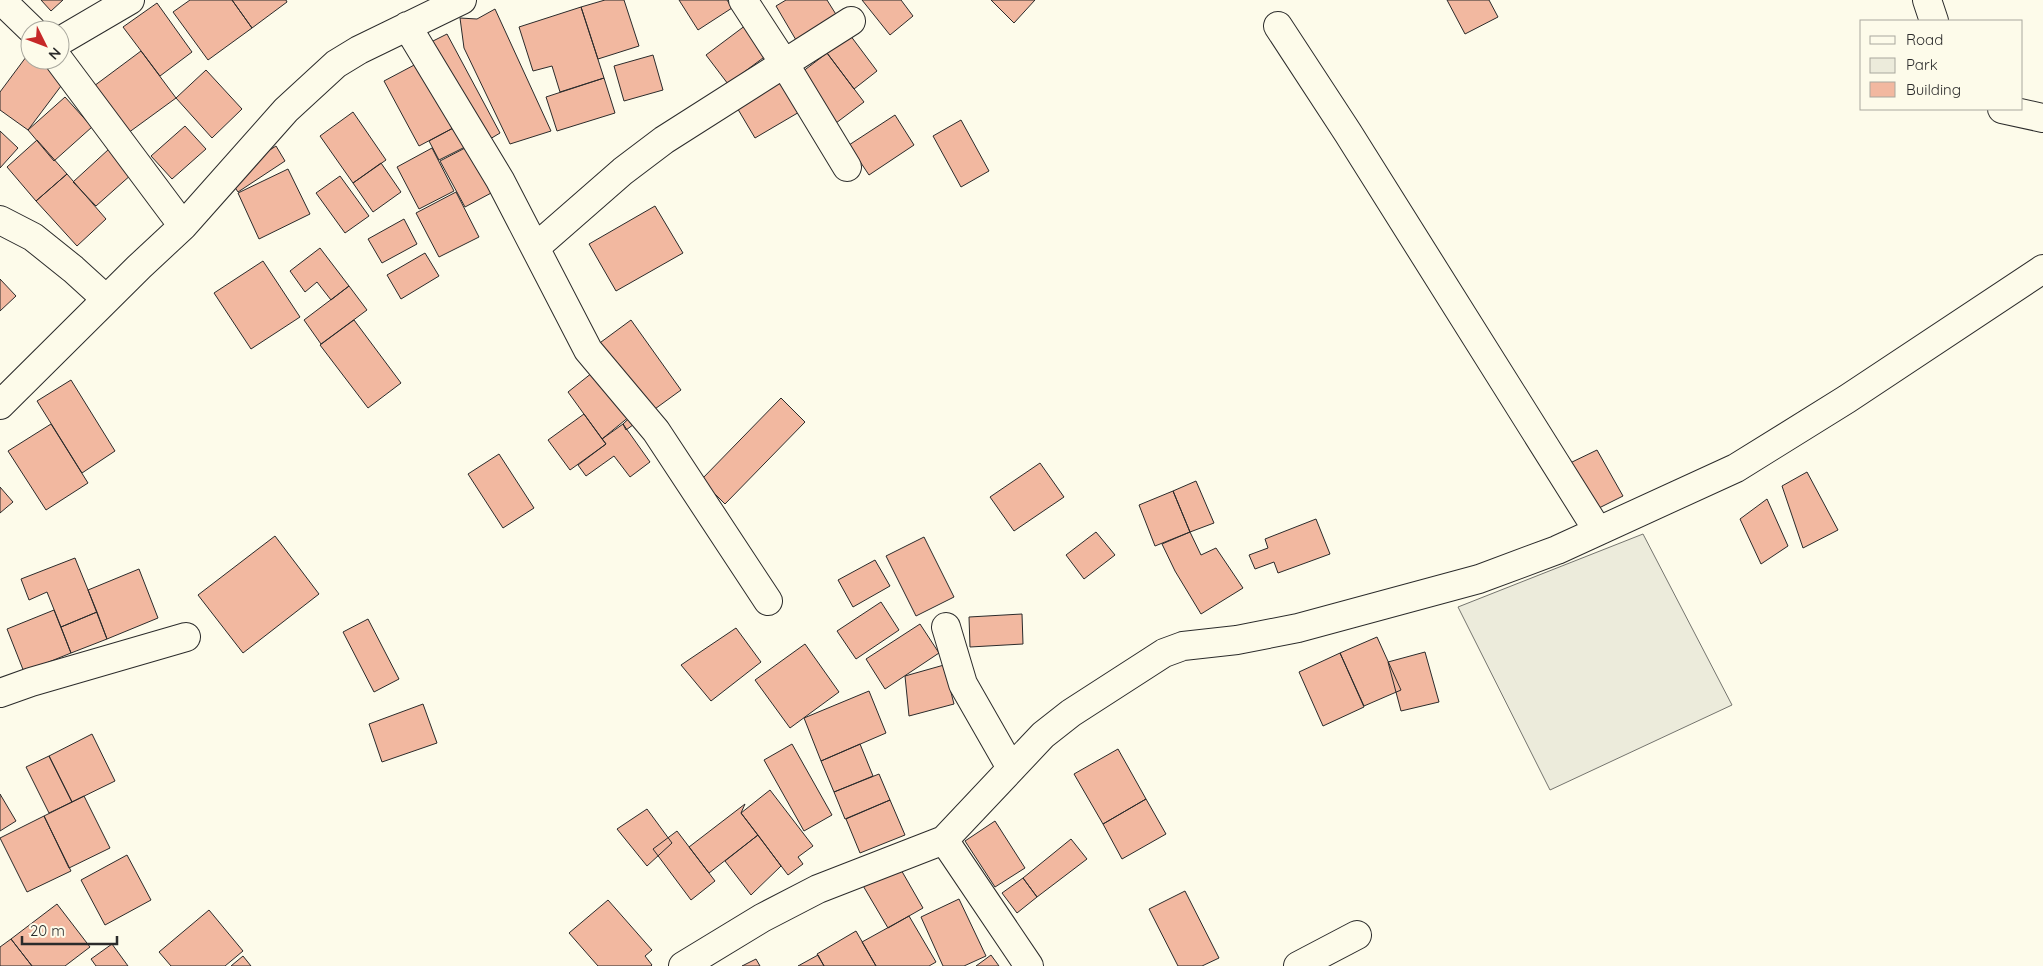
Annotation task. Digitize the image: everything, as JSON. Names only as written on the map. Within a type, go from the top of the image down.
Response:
[{"type":"street","points":[[1,0],[22,20]]},
{"type":"street","points":[[70,35],[130,0]]},
{"type":"street","points":[[0,405],[106,299],[183,226],[286,110],[312,85],[336,64],[359,50],[462,0]]},
{"type":"street","points":[[743,0],[847,167]]},
{"type":"street","points":[[1927,0],[1934,20]]},
{"type":"street","points":[[536,247],[623,171],[664,140],[851,21]]},
{"type":"street","points":[[407,26],[500,180],[588,350],[656,431],[768,601]]},
{"type":"street","points":[[1278,26],[1364,158],[1598,531]]},
{"type":"street","points":[[66,70],[183,226]]},
{"type":"street","points":[[2007,110],[2043,118]]},
{"type":"street","points":[[0,220],[33,237],[73,269],[106,299]]},
{"type":"street","points":[[682,966],[762,918],[818,889],[944,840],[1043,735],[1071,713],[1164,653],[1174,649],[1237,640],[1298,628],[1480,579],[1557,550],[1736,468],[1846,400],[2043,269]]},
{"type":"street","points":[[946,627],[963,684],[1011,768]]},
{"type":"street","points":[[0,693],[31,682],[186,637]]},
{"type":"street","points":[[944,840],[1029,966]]},
{"type":"street","points":[[1298,966],[1357,935]]},
{"type":"green space","points":[[1643,534],[1732,705],[1550,790],[1458,607]]},
{"type":"building","points":[[41,0],[63,0],[51,11]]},
{"type":"building","points":[[190,0],[232,0],[252,28],[208,60],[173,12]]},
{"type":"building","points":[[232,0],[286,0],[287,2],[252,28]]},
{"type":"building","points":[[605,0],[624,0],[639,46],[598,59],[581,7]]},
{"type":"building","points":[[679,0],[727,0],[732,8],[698,30]]},
{"type":"building","points":[[786,0],[827,0],[837,16],[796,40],[776,6]]},
{"type":"building","points":[[862,0],[901,0],[913,16],[890,35]]},
{"type":"building","points":[[991,0],[1035,0],[1014,23]]},
{"type":"building","points":[[1447,0],[1489,0],[1498,17],[1465,34]]},
{"type":"building","points":[[157,3],[192,52],[160,76],[123,27]]},
{"type":"building","points":[[581,7],[604,78],[560,92],[552,66],[533,71],[519,27]]},
{"type":"building","points":[[495,9],[551,131],[510,144],[464,48],[460,18],[477,19]]},
{"type":"building","points":[[746,25],[767,55],[728,84],[706,55]]},
{"type":"building","points":[[447,34],[500,133],[485,142],[431,42]]},
{"type":"building","points":[[850,35],[877,71],[854,89],[827,53]]},
{"type":"building","points":[[141,51],[176,98],[128,133],[94,86]]},
{"type":"building","points":[[827,53],[864,102],[836,123],[802,72]]},
{"type":"building","points":[[653,55],[663,90],[624,101],[614,66]]},
{"type":"building","points":[[418,63],[455,127],[419,146],[384,81]]},
{"type":"building","points":[[20,65],[20,70],[49,70],[64,82],[28,130],[0,110],[0,92]]},
{"type":"building","points":[[206,70],[242,109],[212,138],[176,98]]},
{"type":"building","points":[[604,78],[615,113],[557,131],[546,97]]},
{"type":"building","points":[[781,80],[801,111],[755,138],[736,106]]},
{"type":"building","points":[[65,97],[92,127],[54,161],[28,130]]},
{"type":"building","points":[[353,112],[386,160],[353,183],[320,136]]},
{"type":"building","points":[[895,115],[914,145],[869,175],[849,145]]},
{"type":"building","points":[[961,120],[989,171],[961,187],[933,136]]},
{"type":"building","points":[[185,126],[206,149],[172,179],[151,156]]},
{"type":"building","points":[[455,127],[465,147],[439,160],[429,141]]},
{"type":"building","points":[[0,131],[18,148],[0,168]]},
{"type":"building","points":[[37,140],[67,174],[36,201],[7,167]]},
{"type":"building","points":[[276,146],[285,161],[238,192],[228,177]]},
{"type":"building","points":[[432,148],[454,191],[419,209],[397,167]]},
{"type":"building","points":[[465,148],[493,192],[465,207],[440,161]]},
{"type":"building","points":[[109,149],[132,174],[96,206],[73,182]]},
{"type":"building","points":[[381,163],[401,192],[373,212],[353,183]]},
{"type":"building","points":[[288,169],[310,214],[259,239],[238,193]]},
{"type":"building","points":[[67,174],[106,219],[77,246],[36,201]]},
{"type":"building","points":[[340,176],[369,216],[345,233],[316,193]]},
{"type":"building","points":[[456,192],[479,237],[439,257],[416,213]]},
{"type":"building","points":[[655,206],[683,253],[616,291],[589,244]]},
{"type":"building","points":[[404,219],[417,244],[382,263],[368,239]]},
{"type":"building","points":[[320,248],[349,286],[331,300],[317,282],[305,292],[290,271]]},
{"type":"building","points":[[425,253],[439,276],[401,299],[387,275]]},
{"type":"building","points":[[263,261],[300,317],[251,349],[214,293]]},
{"type":"building","points":[[0,279],[16,296],[0,311]]},
{"type":"building","points":[[349,286],[367,310],[321,344],[304,320]]},
{"type":"building","points":[[354,320],[401,383],[368,408],[320,345]]},
{"type":"building","points":[[631,320],[681,390],[626,430],[623,424],[641,407],[597,345]]},
{"type":"building","points":[[607,361],[641,407],[602,439],[568,392]]},
{"type":"building","points":[[71,380],[115,451],[82,473],[37,401]]},
{"type":"building","points":[[781,398],[805,422],[725,504],[701,480]]},
{"type":"building","points":[[584,414],[606,444],[570,470],[548,440]]},
{"type":"building","points":[[51,424],[88,483],[46,510],[8,451]]},
{"type":"building","points":[[623,424],[650,462],[630,477],[614,456],[586,476],[578,465],[606,444],[602,439]]},
{"type":"building","points":[[1597,450],[1623,496],[1595,510],[1568,464]]},
{"type":"building","points":[[499,454],[534,508],[503,528],[468,474]]},
{"type":"building","points":[[1040,463],[1064,497],[1014,531],[990,497]]},
{"type":"building","points":[[1807,472],[1838,530],[1803,548],[1782,486]]},
{"type":"building","points":[[1196,481],[1214,523],[1190,532],[1173,491]]},
{"type":"building","points":[[0,487],[13,502],[0,513]]},
{"type":"building","points":[[1173,491],[1190,532],[1155,546],[1139,505]]},
{"type":"building","points":[[1767,499],[1788,546],[1761,564],[1740,519]]},
{"type":"building","points":[[1316,519],[1330,554],[1278,573],[1274,562],[1255,569],[1249,555],[1268,548],[1265,539]]},
{"type":"building","points":[[1096,532],[1115,555],[1084,579],[1066,555]]},
{"type":"building","points":[[1190,532],[1201,555],[1216,548],[1243,588],[1201,614],[1175,571],[1162,544]]},
{"type":"building","points":[[275,536],[319,594],[243,653],[198,595]]},
{"type":"building","points":[[924,537],[954,597],[916,616],[886,556]]},
{"type":"building","points":[[75,558],[97,612],[61,627],[47,592],[29,600],[21,579]]},
{"type":"building","points":[[875,560],[890,586],[853,607],[838,580]]},
{"type":"building","points":[[139,569],[158,618],[107,639],[88,590]]},
{"type":"building","points":[[881,602],[899,630],[856,659],[837,631]]},
{"type":"building","points":[[54,610],[71,653],[24,672],[7,629]]},
{"type":"building","points":[[97,612],[107,639],[71,653],[61,627]]},
{"type":"building","points":[[1022,614],[1023,644],[970,647],[969,617]]},
{"type":"building","points":[[368,619],[399,679],[374,692],[343,632]]},
{"type":"building","points":[[920,624],[939,653],[885,689],[866,659]]},
{"type":"building","points":[[736,628],[761,662],[711,701],[681,665]]},
{"type":"building","points":[[1377,637],[1401,690],[1364,706],[1340,653]]},
{"type":"building","points":[[805,644],[839,692],[790,728],[755,680]]},
{"type":"building","points":[[1425,652],[1439,702],[1401,711],[1388,662]]},
{"type":"building","points":[[1340,653],[1364,707],[1323,726],[1299,672]]},
{"type":"building","points":[[944,665],[954,704],[909,716],[905,676]]},
{"type":"building","points":[[869,691],[886,733],[821,761],[804,718]]},
{"type":"building","points":[[423,704],[437,743],[382,762],[369,724]]},
{"type":"building","points":[[92,734],[115,781],[72,802],[49,756]]},
{"type":"building","points":[[792,744],[832,815],[804,831],[764,760]]},
{"type":"building","points":[[860,744],[873,776],[834,792],[821,761]]},
{"type":"building","points":[[1118,749],[1146,799],[1103,824],[1074,774]]},
{"type":"building","points":[[49,756],[72,802],[49,813],[26,767]]},
{"type":"building","points":[[879,774],[890,800],[845,819],[834,792]]},
{"type":"building","points":[[770,790],[813,846],[798,857],[803,864],[788,875],[741,813]]},
{"type":"building","points":[[0,794],[16,821],[0,831]]},
{"type":"building","points":[[84,796],[110,848],[69,868],[44,816]]},
{"type":"building","points":[[1146,799],[1166,834],[1122,859],[1103,824]]},
{"type":"building","points":[[890,800],[905,835],[860,853],[846,819]]},
{"type":"building","points":[[745,804],[741,813],[758,835],[709,873],[689,847]]},
{"type":"building","points":[[647,809],[672,843],[647,866],[617,829]]},
{"type":"building","points":[[44,816],[71,871],[27,892],[0,838]]},
{"type":"building","points":[[995,821],[1025,868],[995,887],[965,841]]},
{"type":"building","points":[[677,831],[715,881],[691,900],[653,849]]},
{"type":"building","points":[[758,835],[781,866],[751,895],[725,861]]},
{"type":"building","points":[[1071,839],[1087,859],[1037,897],[1023,878]]},
{"type":"building","points":[[127,855],[151,900],[105,925],[81,880]]},
{"type":"building","points":[[900,868],[923,908],[888,928],[862,884]]},
{"type":"building","points":[[1023,878],[1037,897],[1017,913],[1002,893]]},
{"type":"building","points":[[1185,891],[1219,958],[1202,966],[1178,966],[1149,909]]},
{"type":"building","points":[[959,899],[986,956],[964,966],[943,966],[921,917]]},
{"type":"building","points":[[608,900],[652,950],[645,956],[651,966],[598,966],[569,933]]},
{"type":"building","points":[[57,904],[90,947],[65,966],[32,966],[11,939]]},
{"type":"building","points":[[209,910],[243,951],[225,966],[171,966],[159,952]]},
{"type":"building","points":[[909,916],[936,962],[929,966],[876,966],[862,942]]},
{"type":"building","points":[[856,931],[876,966],[824,966],[817,954]]},
{"type":"building","points":[[11,939],[32,966],[0,966],[0,947]]},
{"type":"building","points":[[112,944],[128,966],[96,966],[91,959]]},
{"type":"building","points":[[818,955],[824,966],[798,966]]},
{"type":"building","points":[[991,955],[999,966],[976,966]]},
{"type":"building","points":[[243,956],[251,966],[231,966]]},
{"type":"building","points":[[756,959],[760,966],[742,966]]}]
